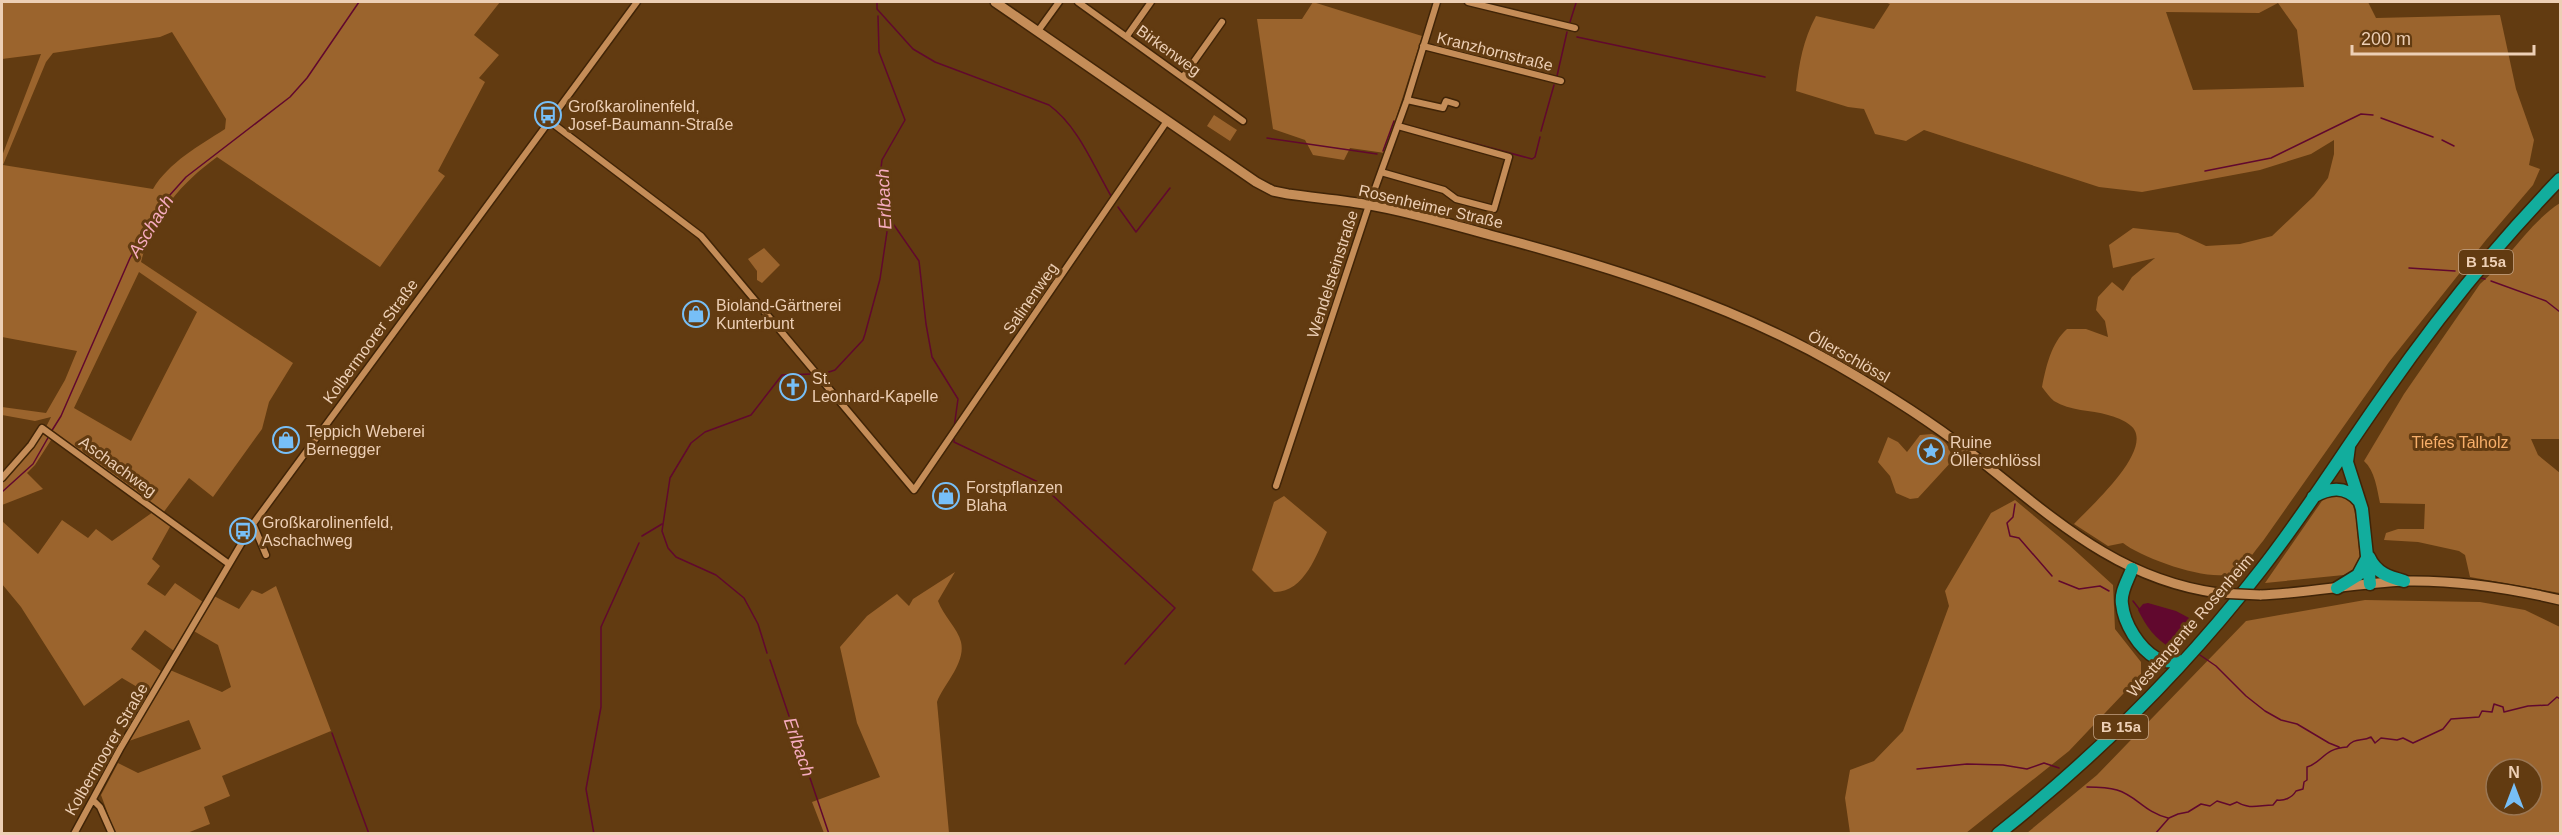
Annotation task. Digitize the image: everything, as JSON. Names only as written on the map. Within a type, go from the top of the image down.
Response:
[{"type":"highway","name":"B 15a","points":[[2313,497],[2457,295],[2560,179]]},
{"type":"highway","points":[[2350,444],[2348,471],[2360,502],[2370,584]]},
{"type":"highway","points":[[2313,497],[2327,490],[2342,489],[2360,502]]},
{"type":"highway","name":"Westtangente Rosenheim","points":[[1998,834],[2080,765],[2160,687],[2261,570],[2313,497]]},
{"type":"highway","points":[[2368,554],[2375,568],[2404,581]]},
{"type":"highway","points":[[2337,588],[2358,575],[2368,554]]},
{"type":"highway","points":[[2132,569],[2122,594],[2121,603],[2125,621],[2133,635],[2156,658],[2162,676],[2160,687]]},
{"type":"highway","points":[[2156,658],[2169,662],[2184,661]]},
{"type":"street","name":"Kolbermoorer Straße","points":[[74,834],[94,801],[120,749],[254,524],[548,120],[637,2]]},
{"type":"street","name":"Rosenheimer Straße","points":[[995,2],[1256,182],[1273,191],[1369,205],[1536,246],[1661,287]]},
{"type":"street","points":[[1038,30],[1059,2]]},
{"type":"street","name":"Birkenweg","points":[[1078,2],[1243,121]]},
{"type":"street","points":[[1127,36],[1151,2]]},
{"type":"street","name":"Wendelsteinstraße","points":[[1276,486],[1369,205],[1407,100],[1437,2]]},
{"type":"street","points":[[1468,2],[1575,28]]},
{"type":"street","points":[[1183,77],[1222,22]]},
{"type":"street","name":"Kranzhornstraße","points":[[1424,46],[1561,81]]},
{"type":"street","points":[[1407,100],[1443,108],[1446,101],[1456,104]]},
{"type":"street","name":"Salinenweg","points":[[548,120],[701,236],[914,490],[1167,121]]},
{"type":"street","points":[[1381,172],[1444,190],[1456,199],[1494,209],[1509,157],[1398,126]]},
{"type":"street","name":"Öllerschlössl","points":[[1661,287],[1771,332],[1837,365],[1935,426],[2044,513],[2098,551],[2132,569],[2165,582],[2218,593],[2259,595],[2404,581],[2481,584],[2560,600]]},
{"type":"street","name":"Aschachweg","points":[[2,478],[42,428],[229,564]]},
{"type":"street","points":[[254,524],[266,555]]},
{"type":"street","points":[[94,801],[100,807],[112,834]]},
{"type":"green space","points":[[2,2],[500,2],[474,35],[499,55],[479,78],[485,82],[438,171],[445,176],[380,267],[217,157],[191,178],[160,216],[152,230],[141,262],[293,363],[269,402],[262,429],[213,497],[189,478],[163,513],[46,427],[51,417],[35,421],[2,415],[2,407],[46,413],[65,380],[77,351],[2,337],[2,156],[41,54],[2,59]],"holes":[[[172,32],[226,119],[225,129],[176,163],[153,189],[3,165],[46,62],[53,53],[160,37]],[[139,272],[197,312],[131,441],[74,408]]]},
{"type":"green space","points":[[1313,2],[1422,36],[1385,153],[1350,148],[1344,160],[1313,155],[1305,140],[1273,129],[1257,19],[1302,19]]},
{"type":"green space","points":[[1885,2],[2368,2],[2376,18],[2500,15],[2516,89],[2534,140],[2529,165],[2540,169],[2533,185],[2389,362],[2263,541],[2240,569],[2230,574],[2219,575],[2175,567],[2144,555],[2123,543],[2108,546],[2074,524],[2125,467],[2133,454],[2136,441],[2135,431],[2127,423],[2115,417],[2067,407],[2052,400],[2042,387],[2050,356],[2057,341],[2067,329],[2086,329],[2108,337],[2105,321],[2096,310],[2098,297],[2112,282],[2123,291],[2132,277],[2155,258],[2113,268],[2109,245],[2133,228],[2178,233],[2206,246],[2240,244],[2272,236],[2314,196],[2328,178],[2334,154],[2334,140],[2311,154],[2260,170],[2142,192],[2099,187],[1924,130],[1906,141],[1875,134],[1864,109],[1848,107],[1796,91],[1802,52],[1816,16],[1874,29],[1890,4]],"holes":[[[2278,3],[2297,30],[2304,87],[2193,90],[2166,12],[2259,13]]]},
{"type":"green space","points":[[1214,115],[1237,130],[1230,141],[1207,126]]},
{"type":"green space","name":"Tiefes Talholz","points":[[2560,203],[2560,439],[2531,439],[2538,455],[2560,473],[2560,593],[2470,577],[2465,555],[2459,551],[2418,542],[2384,540],[2386,533],[2398,529],[2424,529],[2425,504],[2380,503],[2373,475],[2364,461],[2404,394],[2480,284],[2538,221]]},
{"type":"green space","points":[[764,248],[780,265],[762,283],[757,280],[757,271],[748,259]]},
{"type":"green space","points":[[42,431],[53,437],[35,465],[27,473],[43,489],[2,505],[2,481]]},
{"type":"green space","points":[[1932,434],[1946,444],[1952,461],[1918,498],[1910,499],[1896,493],[1890,476],[1878,462],[1888,437],[1898,442],[1907,452],[1920,435]]},
{"type":"green space","points":[[2334,493],[2352,500],[2360,560],[2352,571],[2344,575],[2265,583],[2324,498]]},
{"type":"green space","points":[[1284,496],[1327,532],[1314,561],[1301,579],[1284,591],[1274,592],[1252,570],[1274,502]]},
{"type":"green space","points":[[2015,500],[2113,585],[2115,629],[2141,662],[2141,675],[2069,751],[1966,833],[1850,833],[1845,798],[1850,770],[1874,761],[1903,731],[1949,606],[1945,591],[1991,513]]},
{"type":"green space","points":[[153,512],[171,525],[152,559],[160,566],[147,584],[165,596],[175,583],[203,602],[174,651],[145,630],[131,649],[161,671],[149,694],[122,678],[84,706],[21,607],[2,584],[2,521],[38,554],[62,520],[88,538],[96,529],[112,541]]},
{"type":"green space","points":[[955,572],[938,601],[959,637],[962,650],[957,665],[937,702],[949,833],[824,833],[812,802],[880,777],[857,723],[840,647],[867,616],[897,594],[909,606],[913,599]]},
{"type":"green space","points":[[276,586],[331,731],[222,776],[230,796],[204,807],[210,824],[187,833],[115,833],[101,795],[118,763],[138,773],[201,749],[189,720],[129,741],[170,670],[222,692],[231,687],[218,645],[192,630],[214,596],[239,609],[252,590],[262,594]]},
{"type":"green space","points":[[2365,600],[2480,602],[2525,610],[2560,627],[2560,833],[2027,833],[2097,775],[2246,621]]},
{"type":"shaded area","points":[[2148,603],[2176,611],[2193,620],[2191,631],[2171,648],[2160,641],[2138,610],[2143,604]]},
{"type":"waterway","name":"Aschach","points":[[51,432],[61,416],[130,258],[151,220],[186,177],[290,97],[307,78],[359,2]]},
{"type":"waterway","points":[[877,2],[877,9],[913,49],[935,62],[1049,105],[1077,135],[1111,196]]},
{"type":"waterway","points":[[1570,22],[1576,3]]},
{"type":"waterway","name":"Erlbach","points":[[826,373],[835,370],[863,340],[865,334],[880,279],[888,225],[880,176],[882,160],[905,120],[879,52],[878,16]]},
{"type":"waterway","points":[[1557,76],[1567,32]]},
{"type":"waterway","points":[[1577,37],[1765,77]]},
{"type":"waterway","points":[[1541,131],[1554,85]]},
{"type":"waterway","points":[[2205,171],[2271,158],[2361,114],[2373,115]]},
{"type":"waterway","points":[[2381,118],[2433,137]]},
{"type":"waterway","points":[[1383,151],[1394,121]]},
{"type":"waterway","points":[[1402,124],[1532,159],[1535,157],[1540,137]]},
{"type":"waterway","points":[[1267,138],[1377,154]]},
{"type":"waterway","points":[[2442,140],[2454,146]]},
{"type":"waterway","points":[[1118,207],[1136,232],[1170,188]]},
{"type":"waterway","points":[[887,215],[919,261],[932,357],[958,399],[954,428]]},
{"type":"waterway","points":[[2409,268],[2455,271]]},
{"type":"waterway","points":[[2481,278],[2485,279]]},
{"type":"waterway","points":[[2491,281],[2546,301],[2560,312]]},
{"type":"waterway","name":"Erlbach","points":[[767,653],[758,624],[744,598],[716,575],[676,557],[668,548],[662,531],[670,478],[691,443],[705,432],[751,415],[782,375],[812,374]]},
{"type":"waterway","name":"Aschach","points":[[2,492],[33,464],[49,436]]},
{"type":"waterway","points":[[954,439],[954,442],[1038,482],[1175,608],[1125,664]]},
{"type":"waterway","points":[[2015,504],[2013,517],[2007,523],[2010,536],[2019,538],[2052,576]]},
{"type":"waterway","points":[[642,536],[662,524]]},
{"type":"waterway","points":[[594,834],[586,789],[601,707],[601,627],[639,543]]},
{"type":"waterway","points":[[2059,581],[2079,589],[2100,586],[2109,591]]},
{"type":"waterway","points":[[2133,601],[2140,610]]},
{"type":"waterway","points":[[2200,655],[2216,666],[2246,696],[2265,711],[2281,720],[2297,724],[2339,747]]},
{"type":"waterway","name":"Erlbach","points":[[770,660],[829,834]]},
{"type":"waterway","points":[[2155,834],[2169,818],[2188,812],[2201,804],[2210,806],[2217,801],[2230,805],[2237,802],[2246,806],[2273,805],[2277,800],[2288,798],[2296,791],[2303,789],[2304,782],[2307,780],[2307,767],[2333,750],[2347,747],[2355,741],[2371,737],[2375,743],[2381,738],[2397,740],[2403,738],[2413,743],[2443,729],[2451,719],[2479,717],[2482,711],[2492,712],[2494,704],[2503,707],[2504,712],[2528,706],[2548,705],[2557,697],[2560,699]]},
{"type":"waterway","points":[[332,733],[369,834]]},
{"type":"waterway","points":[[1917,769],[1967,764],[2003,765],[2027,769],[2044,763],[2059,768]]},
{"type":"waterway","points":[[2087,787],[2117,790],[2153,812],[2168,818]]},
{"type":"place","name":"Großkarolinenfeld, Josef-Baumann-Straße","points":[[548,115]]},
{"type":"place","name":"Bioland-Gärtnerei Kunterbunt","points":[[696,314]]},
{"type":"place","name":"St. Leonhard-Kapelle","points":[[793,387]]},
{"type":"place","name":"Teppich Weberei Bernegger","points":[[286,440]]},
{"type":"place","name":"Ruine Öllerschlössl","points":[[1931,451]]},
{"type":"place","name":"Forstpflanzen Blaha","points":[[946,496]]},
{"type":"place","name":"Großkarolinenfeld, Aschachweg","points":[[243,531]]}]
